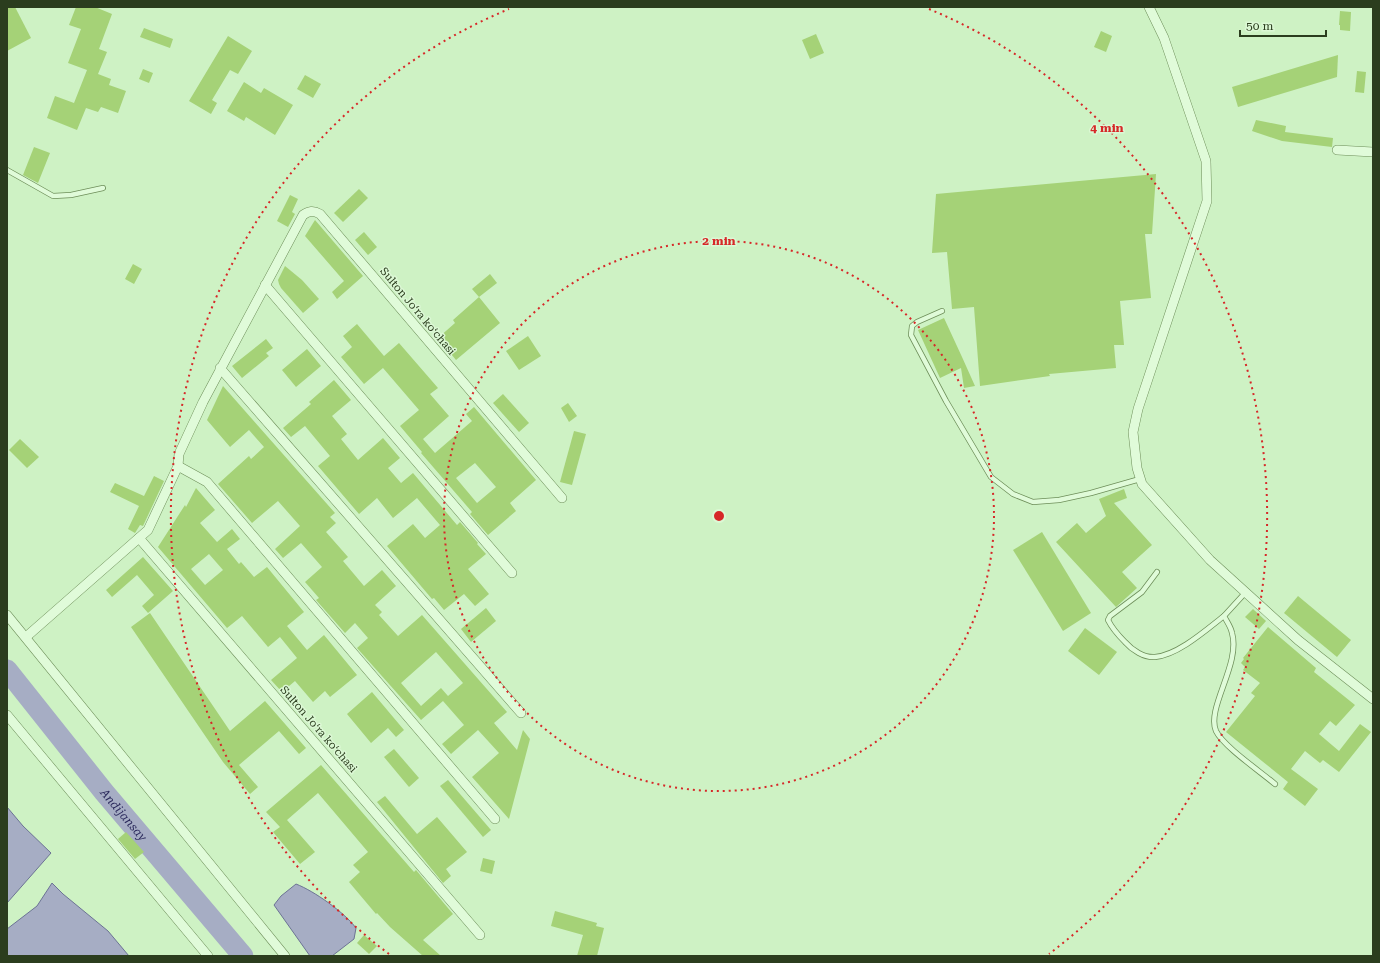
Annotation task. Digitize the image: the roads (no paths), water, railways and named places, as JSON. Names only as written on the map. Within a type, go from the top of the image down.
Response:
[{"type":"street","points":[[1149,7],[1164,38],[1206,161],[1207,201],[1138,409],[1133,432],[1137,468],[1140,479],[1142,484],[1210,560],[1298,640],[1373,699]]},
{"type":"street","points":[[1337,150],[1373,152]]},
{"type":"street","name":"Sulton Joʻra koʻchasi","points":[[26,637],[148,530],[178,466],[179,454],[202,402],[303,215],[308,212],[314,211],[320,214],[562,498]]},
{"type":"street","points":[[265,285],[512,573]]},
{"type":"street","points":[[220,368],[521,713]]},
{"type":"street","points":[[178,466],[207,482],[495,819]]},
{"type":"street","name":"Sulton Joʻra koʻchasi","points":[[139,538],[480,935]]},
{"type":"street","points":[[7,615],[285,956]]},
{"type":"street","points":[[7,715],[208,956]]},
{"type":"lane","points":[[7,170],[53,196],[71,195],[103,188]]},
{"type":"lane","points":[[942,311],[917,322],[912,326],[911,335],[979,459],[991,477],[999,485],[1013,494],[1033,502],[1059,500],[1091,493],[1140,479]]},
{"type":"lane","points":[[1157,572],[1142,592],[1110,616],[1108,620],[1118,635],[1130,647],[1143,655],[1154,657],[1162,656],[1180,648],[1224,616],[1246,592]]},
{"type":"lane","points":[[1224,616],[1232,633],[1234,656],[1213,720],[1216,732],[1227,745],[1275,784]]},
{"type":"water","points":[[7,807],[23,826],[51,853],[7,903]]},
{"type":"water","points":[[52,883],[108,931],[129,956],[7,956],[7,929],[37,906]]},
{"type":"water","points":[[296,884],[328,903],[344,915],[356,928],[354,939],[332,956],[310,956],[274,905],[281,896]]},
{"type":"waterway","name":"Andijansay","points":[[7,670],[104,792],[243,956]]}]
